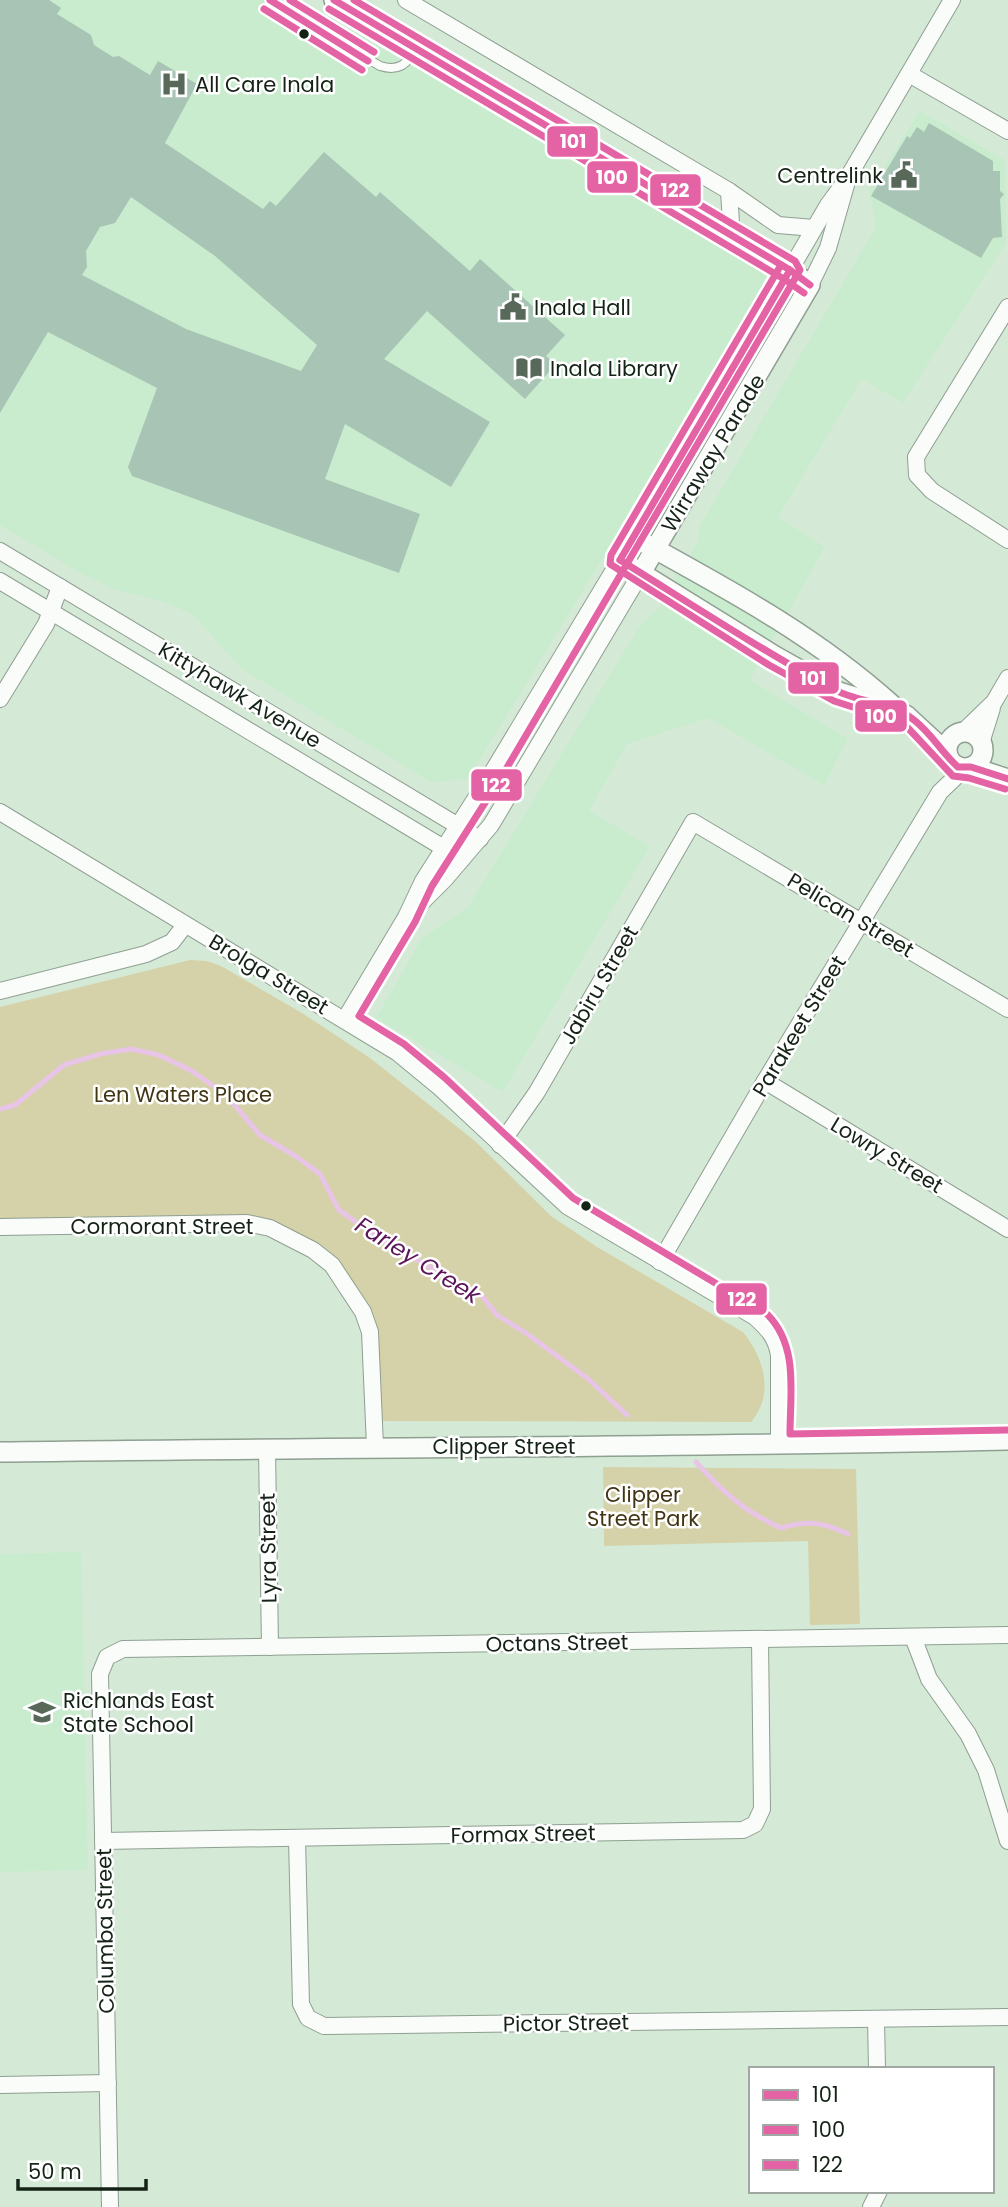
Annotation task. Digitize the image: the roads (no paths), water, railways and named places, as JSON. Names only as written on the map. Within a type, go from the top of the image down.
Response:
[{"type":"street","points":[[334,0],[790,270],[810,285]]},
{"type":"street","points":[[406,0],[729,191],[778,225],[814,228]]},
{"type":"street","name":"Wirraway Parade","points":[[345,1019],[406,917],[423,881],[460,825],[620,560],[814,228],[847,180],[952,0]]},
{"type":"street","points":[[909,74],[1008,131]]},
{"type":"street","name":"Wirraway Parade","points":[[406,917],[436,890],[491,825],[810,285],[828,248],[847,180]]},
{"type":"street","points":[[729,191],[732,238]]},
{"type":"street","points":[[1008,307],[916,457],[917,475],[932,491],[1008,540]]},
{"type":"street","points":[[633,537],[748,600],[805,635],[856,673],[897,710],[914,720],[958,761],[1008,779]]},
{"type":"street","name":"Kittyhawk Avenue","points":[[0,551],[480,839]]},
{"type":"street","points":[[620,560],[775,656],[839,692],[897,710]]},
{"type":"street","name":"Kittyhawk Avenue","points":[[0,581],[462,859]]},
{"type":"street","points":[[0,699],[51,612],[60,587]]},
{"type":"street","points":[[958,761],[949,741],[993,702],[1008,678]]},
{"type":"street","points":[[958,761],[980,759],[993,702]]},
{"type":"street","points":[[914,720],[974,734],[1008,771]]},
{"type":"street","name":"Parakeet Street","points":[[660,1262],[765,1081],[958,761]]},
{"type":"street","name":"Brolga Street","points":[[0,812],[398,1052],[567,1206],[755,1317],[771,1332],[779,1355],[779,1445]]},
{"type":"street","name":"Pelican Street","points":[[693,822],[1008,1009]]},
{"type":"street","name":"Jabiru Street","points":[[500,1144],[537,1092],[693,822]]},
{"type":"street","points":[[0,991],[146,954],[172,942],[185,925]]},
{"type":"street","name":"Lowry Street","points":[[765,1081],[1008,1228]]},
{"type":"street","name":"Cormorant Street","points":[[0,1227],[247,1223],[270,1228],[313,1250],[332,1265],[363,1312],[370,1332],[375,1446]]},
{"type":"street","name":"Clipper Street","points":[[0,1452],[375,1446],[779,1445],[1008,1440]]},
{"type":"street","name":"Lyra Street","points":[[267,1448],[270,1647]]},
{"type":"street","name":"Octans Street","points":[[107,1657],[123,1649],[1008,1635]]},
{"type":"street","points":[[914,1637],[929,1679],[968,1734],[986,1770],[1008,1841]]},
{"type":"street","name":"Formax Street","points":[[103,1841],[743,1830],[755,1824],[762,1809],[760,1639]]},
{"type":"street","name":"Columba Street","points":[[107,1657],[100,1674],[110,2207]]},
{"type":"street","name":"Pictor Street","points":[[297,1838],[300,2004],[308,2018],[324,2026],[1008,2017]]},
{"type":"street","points":[[876,2019],[877,2067]]},
{"type":"street","points":[[0,2085],[108,2083]]},
{"type":"lane","points":[[270,0],[380,66],[398,69],[417,50]]},
{"type":"waterway","name":"Farley Creek","points":[[0,1109],[15,1105],[64,1065],[100,1054],[131,1049],[159,1055],[192,1071],[226,1095],[260,1135],[320,1174],[339,1210],[383,1241],[482,1296],[497,1315],[587,1378],[627,1415]]},
{"type":"waterway","name":"Farley Creek","points":[[696,1462],[734,1500],[755,1515],[781,1528],[815,1524],[848,1534]]},
{"type":"place","name":"All Care Inala","points":[[174,84]]},
{"type":"place","name":"Centrelink","points":[[904,175]]},
{"type":"place","name":"Inala Hall","points":[[513,307]]},
{"type":"place","name":"Inala Library","points":[[529,368]]},
{"type":"place","name":"Richlands East State School","points":[[42,1712]]},
{"type":"park label","name":"Len Waters Place","points":[[183,1094]]},
{"type":"park label","name":"Clipper Street Park","points":[[643,1506]]}]
